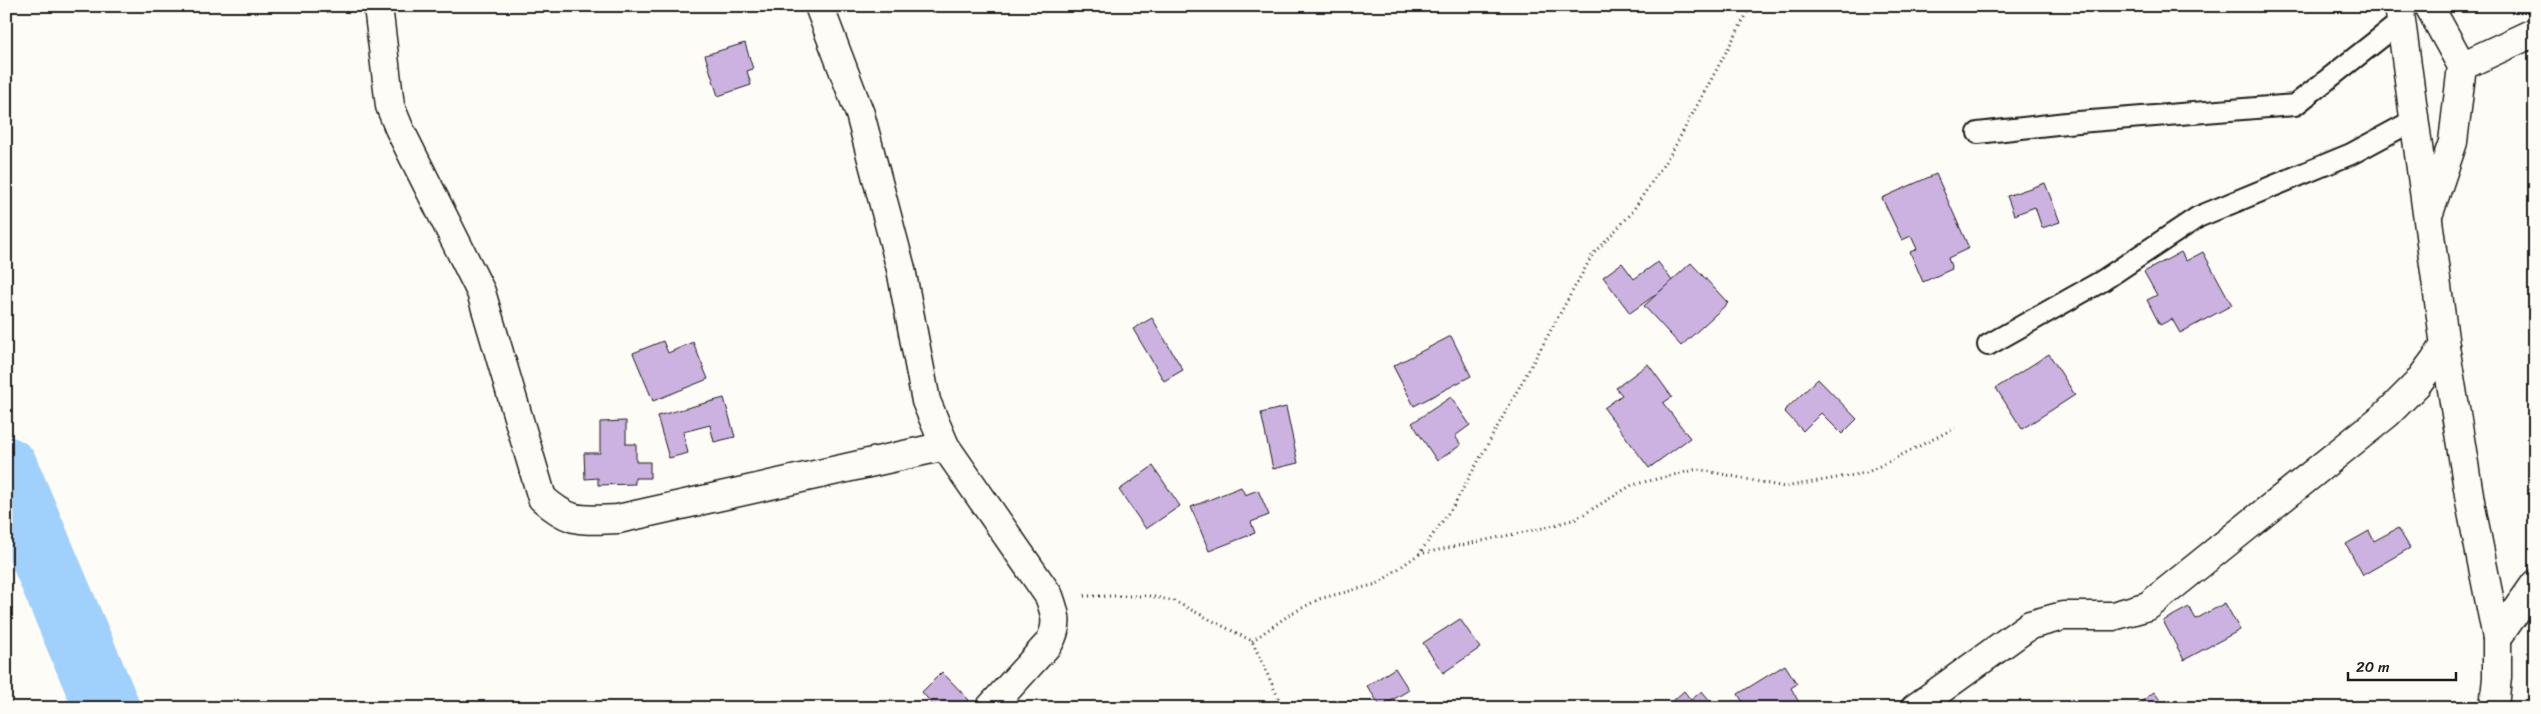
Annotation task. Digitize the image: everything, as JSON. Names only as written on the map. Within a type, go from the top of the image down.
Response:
[{"type":"street","points":[[378,6],[390,106],[399,128],[481,292],[542,498],[560,513],[580,520],[618,519],[945,446]]},
{"type":"street","points":[[819,6],[860,114],[901,269],[926,401],[945,446],[1049,596],[1057,618],[1056,631],[1049,643],[990,708]]},
{"type":"street","points":[[2428,216],[2453,142],[2462,66],[2429,6]]},
{"type":"street","points":[[2401,13],[2445,346],[2471,507],[2497,638],[2497,676],[2494,708]]},
{"type":"street","points":[[2462,66],[2535,32]]},
{"type":"street","points":[[1915,708],[2030,625],[2063,616],[2113,616],[2148,606],[2387,414],[2417,384],[2445,346]]},
{"type":"street","points":[[2497,638],[2535,584]]},
{"type":"lane","points":[[1978,133],[2076,122],[2294,105],[2401,13]]},
{"type":"lane","points":[[1988,345],[2102,281],[2198,217],[2351,154],[2414,120]]},
{"type":"path","points":[[1252,641],[1289,615],[1319,599],[1377,584],[1419,554],[1454,505],[1593,254],[1630,215],[1673,150],[1751,6]]},
{"type":"path","points":[[1419,554],[1543,528],[1576,519],[1632,485],[1698,469],[1784,487],[1866,473],[1956,428]]},
{"type":"path","points":[[1049,596],[1150,596],[1174,602],[1252,641],[1283,708]]},
{"type":"building","points":[[745,43],[753,69],[747,71],[751,85],[718,96],[705,55]]},
{"type":"building","points":[[1936,174],[1969,248],[1948,258],[1952,269],[1923,282],[1910,252],[1917,249],[1911,236],[1902,240],[1882,198]]},
{"type":"building","points":[[2045,183],[2060,222],[2042,228],[2035,207],[2014,215],[2007,196]]},
{"type":"building","points":[[2181,252],[2186,261],[2203,252],[2232,305],[2180,333],[2172,319],[2160,325],[2147,300],[2157,295],[2144,272]]},
{"type":"building","points":[[1658,262],[1673,282],[1630,313],[1603,277],[1622,263],[1634,279]]},
{"type":"building","points":[[1691,263],[1728,303],[1681,346],[1644,306]]},
{"type":"building","points":[[1152,318],[1183,370],[1164,381],[1133,329]]},
{"type":"building","points":[[1451,336],[1471,376],[1414,406],[1393,366]]},
{"type":"building","points":[[663,341],[668,353],[693,342],[708,379],[653,401],[633,353]]},
{"type":"building","points":[[2049,354],[2075,395],[2022,429],[1996,388]]},
{"type":"building","points":[[1648,364],[1672,397],[1663,403],[1690,438],[1649,468],[1604,408],[1622,395],[1616,388]]},
{"type":"building","points":[[1818,379],[1857,419],[1842,434],[1821,413],[1803,431],[1784,411]]},
{"type":"building","points":[[1451,397],[1470,425],[1455,436],[1461,445],[1437,461],[1412,423]]},
{"type":"building","points":[[724,398],[735,437],[714,442],[710,425],[683,432],[688,453],[669,458],[657,416]]},
{"type":"building","points":[[1286,407],[1298,463],[1273,469],[1261,413]]},
{"type":"building","points":[[626,421],[626,444],[636,444],[636,462],[650,462],[650,478],[635,478],[635,484],[598,485],[598,478],[585,479],[584,453],[600,453],[600,422]]},
{"type":"building","points":[[1153,466],[1180,506],[1146,529],[1119,490]]},
{"type":"building","points":[[1241,487],[1245,495],[1258,490],[1269,515],[1251,522],[1255,533],[1209,551],[1191,507]]},
{"type":"building","points":[[2398,528],[2410,548],[2363,575],[2346,544],[2369,531],[2374,541]]},
{"type":"building","points":[[2225,603],[2240,630],[2184,660],[2163,621],[2189,607],[2196,619]]},
{"type":"building","points":[[1460,619],[1480,648],[1443,673],[1423,643]]},
{"type":"building","points":[[1785,665],[1797,684],[1791,688],[1802,708],[1746,708],[1738,694]]},
{"type":"building","points":[[1395,668],[1409,690],[1381,707],[1367,686]]},
{"type":"building","points":[[942,672],[969,700],[961,708],[928,708],[932,704],[922,692]]},
{"type":"building","points":[[1684,691],[1691,700],[1702,691],[1716,708],[1665,708]]},
{"type":"building","points":[[2154,692],[2166,708],[2133,708]]},
{"type":"building","points":[[2072,699],[2078,708],[2060,708]]},
{"type":"waterway","points":[[6,469],[107,708]]}]
